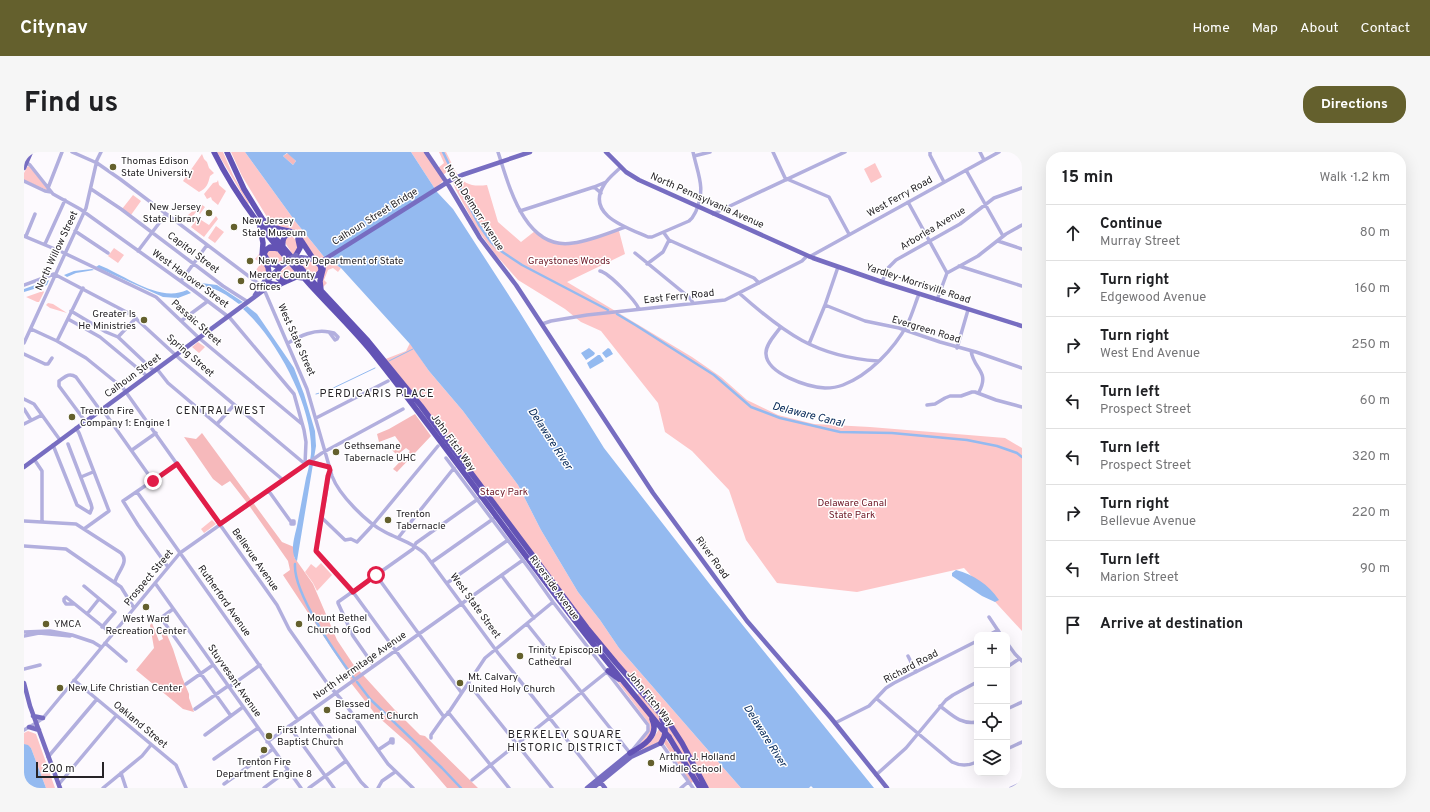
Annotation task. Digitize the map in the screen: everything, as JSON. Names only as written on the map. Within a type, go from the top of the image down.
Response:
[{"type":"highway","points":[[210,152],[227,176]]},
{"type":"highway","name":"John Fitch Way","points":[[214,152],[227,176],[260,225],[372,352],[417,410],[448,456],[510,538],[597,650],[669,737],[698,787]]},
{"type":"highway","name":"John Fitch Way","points":[[227,152],[244,189],[271,233],[294,266],[321,290],[366,339],[421,406],[587,628],[676,734],[706,788]]},
{"type":"highway","points":[[259,212],[276,229],[294,232],[297,234],[319,260],[323,269],[320,281],[321,290]]},
{"type":"highway","points":[[260,225],[263,243],[262,257],[268,267],[269,273]]},
{"type":"highway","points":[[294,266],[295,273],[290,280],[282,281],[278,278],[277,272],[282,265],[269,263],[264,254],[270,247],[281,248],[282,241],[285,236],[289,234],[295,235],[299,240],[301,247],[296,256]]},
{"type":"highway","points":[[267,283],[278,285],[299,277],[319,274],[321,266],[319,260]]},
{"type":"highway","points":[[448,456],[453,467]]},
{"type":"highway","points":[[510,538],[515,549]]},
{"type":"highway","points":[[608,672],[624,683]]},
{"type":"highway","points":[[647,698],[665,723],[666,730],[661,743]]},
{"type":"highway","points":[[630,753],[643,746],[653,735],[654,726],[650,713]]},
{"type":"main road","points":[[24,168],[25,162],[31,152]]},
{"type":"main road","name":"North Delmorr Avenue","points":[[426,152],[449,181],[483,242],[510,276],[542,324]]},
{"type":"main road","name":"Calhoun Street Bridge","points":[[319,260],[449,181],[501,161],[530,152]]},
{"type":"main road","name":"North Pennsylvania Avenue","points":[[606,152],[621,167],[639,180],[808,256]]},
{"type":"main road","points":[[296,256],[319,260]]},
{"type":"main road","name":"Calhoun Street","points":[[246,303],[269,273],[296,256]]},
{"type":"main road","name":"Yardley-Morrisville Road","points":[[808,256],[882,282],[1022,326]]},
{"type":"main road","name":"Calhoun Street","points":[[24,467],[264,290],[271,276],[282,265]]},
{"type":"main road","name":"River Road","points":[[542,324],[653,493],[747,621],[835,723],[886,788]]},
{"type":"main road","points":[[24,683],[33,716],[59,786]]},
{"type":"main road","points":[[33,716],[43,718]]},
{"type":"main road","points":[[29,727],[39,730]]},
{"type":"main road","points":[[587,788],[634,756],[661,743]]},
{"type":"main road","points":[[593,788],[630,753]]},
{"type":"main road","name":"West State Street","points":[[600,780],[606,788]]},
{"type":"street","points":[[48,188],[62,152]]},
{"type":"street","name":"West State Street","points":[[72,152],[97,163],[261,285],[288,343],[307,389],[330,469],[331,479],[346,498],[373,524],[415,546],[432,562],[495,649],[600,780]]},
{"type":"street","name":"North Willow Street","points":[[24,343],[26,333],[30,329],[84,212],[100,152]]},
{"type":"street","points":[[498,152],[512,194],[520,211],[535,231],[547,239],[556,242],[573,243],[625,227]]},
{"type":"street","points":[[621,167],[607,181],[601,193],[600,200],[602,209],[613,221],[648,237],[652,237],[664,233],[690,220],[701,197],[702,189],[693,154],[710,152]]},
{"type":"street","points":[[773,152],[786,179],[829,197],[849,234]]},
{"type":"street","points":[[713,214],[839,153],[845,152]]},
{"type":"street","points":[[930,152],[930,155],[944,182]]},
{"type":"street","points":[[980,152],[984,160]]},
{"type":"street","name":"West Ferry Road","points":[[808,256],[998,152]]},
{"type":"street","name":"West Hanover Street","points":[[25,162],[55,196],[66,200],[84,212],[228,316],[294,394],[303,424],[306,442],[305,464]]},
{"type":"street","points":[[966,170],[1003,236]]},
{"type":"street","points":[[24,181],[47,192],[51,192]]},
{"type":"street","points":[[520,211],[594,187],[607,181]]},
{"type":"street","points":[[594,187],[601,193]]},
{"type":"street","name":"Arborlea Avenue","points":[[882,282],[887,270],[893,263],[960,224],[985,204],[1000,195],[1022,188]]},
{"type":"street","name":"Capitol Street","points":[[91,189],[152,232],[246,303]]},
{"type":"street","points":[[45,244],[66,200]]},
{"type":"street","points":[[908,202],[947,273]]},
{"type":"street","points":[[25,236],[36,214]]},
{"type":"street","points":[[138,251],[166,214]]},
{"type":"street","points":[[612,232],[613,221]]},
{"type":"street","points":[[938,300],[947,273],[981,254],[1003,236],[1022,225]]},
{"type":"street","points":[[75,231],[108,254]]},
{"type":"street","points":[[664,233],[669,240],[754,278],[759,283]]},
{"type":"street","name":"Passaic Street","points":[[25,236],[154,296],[199,338],[303,424]]},
{"type":"street","points":[[647,264],[663,252],[669,240]]},
{"type":"street","points":[[998,241],[1022,248]]},
{"type":"street","points":[[181,281],[207,245]]},
{"type":"street","points":[[635,254],[690,298],[692,303]]},
{"type":"street","name":"East Ferry Road","points":[[542,324],[576,316],[726,300],[802,261],[808,256]]},
{"type":"street","points":[[959,266],[1022,286]]},
{"type":"street","points":[[809,344],[826,305],[838,267]]},
{"type":"street","points":[[600,271],[605,273],[621,288],[635,302],[639,309]]},
{"type":"street","points":[[24,285],[56,274]]},
{"type":"street","name":"Spring Street","points":[[56,274],[126,311],[136,318],[175,355],[305,464]]},
{"type":"street","points":[[57,341],[83,288]]},
{"type":"street","points":[[739,293],[780,328],[809,344],[836,355],[878,361]]},
{"type":"street","points":[[780,328],[767,348],[766,354],[768,362],[775,371],[809,385],[834,388],[857,378],[878,361],[892,346],[904,330],[919,294]]},
{"type":"street","points":[[181,321],[208,301]]},
{"type":"street","name":"Evergreen Road","points":[[826,305],[865,321],[904,330],[1022,368]]},
{"type":"street","points":[[957,348],[968,310]]},
{"type":"street","points":[[71,311],[106,332],[118,337],[152,373]]},
{"type":"street","points":[[118,337],[136,318]]},
{"type":"street","points":[[68,319],[100,337],[168,383],[283,480]]},
{"type":"street","name":"Bellevue Avenue","points":[[30,329],[57,341],[86,358],[123,388],[277,605],[289,629],[336,694],[346,705],[395,772],[408,786],[413,788]]},
{"type":"street","points":[[288,343],[309,333],[329,332]]},
{"type":"street","points":[[971,351],[972,357],[983,376],[982,386],[979,392]]},
{"type":"street","points":[[24,354],[45,364],[48,364],[52,358]]},
{"type":"street","points":[[85,422],[59,386],[59,381],[67,376],[75,376],[132,450],[153,481]]},
{"type":"street","points":[[316,418],[388,381]]},
{"type":"street","points":[[927,405],[935,404],[950,396],[961,396],[972,392],[979,392],[991,398],[1022,407]]},
{"type":"street","points":[[24,399],[33,403],[60,440]]},
{"type":"street","points":[[217,424],[234,404]]},
{"type":"street","points":[[24,409],[31,420]]},
{"type":"street","name":"Prospect Street","points":[[24,730],[43,718],[180,553],[325,451],[403,409]]},
{"type":"street","points":[[24,424],[42,415]]},
{"type":"street","points":[[76,428],[109,511],[84,529]]},
{"type":"street","points":[[132,450],[156,433]]},
{"type":"street","points":[[53,445],[77,505],[90,513],[92,508],[68,444]]},
{"type":"street","points":[[322,517],[343,538],[346,540],[351,539],[356,542],[373,524],[438,446]]},
{"type":"street","points":[[34,459],[42,471],[42,522]]},
{"type":"street","points":[[311,462],[330,469]]},
{"type":"street","points":[[168,567],[123,501],[177,464]]},
{"type":"street","points":[[398,538],[453,467],[493,519],[510,538],[447,583]]},
{"type":"street","points":[[81,477],[93,472]]},
{"type":"street","points":[[331,479],[316,551],[353,592],[444,717]]},
{"type":"street","points":[[268,490],[291,522]]},
{"type":"street","name":"Rutherford Avenue","points":[[137,492],[298,720]]},
{"type":"street","points":[[374,666],[353,636],[338,604],[340,600],[413,549],[416,543],[478,499]]},
{"type":"street","points":[[432,562],[493,519]]},
{"type":"street","points":[[24,521],[76,524],[124,555],[125,562],[117,575],[115,582]]},
{"type":"street","points":[[24,546],[66,549],[121,587],[134,608]]},
{"type":"street","name":"Riverside Avenue","points":[[515,549],[553,602],[649,727],[643,738],[630,753]]},
{"type":"street","name":"North Hermitage Avenue","points":[[267,742],[523,560]]},
{"type":"street","points":[[376,575],[461,692]]},
{"type":"street","points":[[502,576],[534,618]]},
{"type":"street","name":"Stuyvesant Avenue","points":[[155,583],[301,788]]},
{"type":"street","points":[[84,586],[114,612],[102,627]]},
{"type":"street","points":[[87,614],[99,599]]},
{"type":"street","points":[[431,738],[431,735],[485,658],[553,602]]},
{"type":"street","points":[[74,604],[112,634]]},
{"type":"street","points":[[174,609],[161,618],[231,716]]},
{"type":"street","points":[[989,617],[998,630],[994,632]]},
{"type":"street","points":[[527,624],[630,753]]},
{"type":"street","points":[[24,632],[50,630],[72,635],[93,642],[101,647]]},
{"type":"street","points":[[24,636],[39,633],[72,635]]},
{"type":"street","points":[[105,643],[126,661]]},
{"type":"street","name":"Richard Road","points":[[835,723],[865,708],[877,699],[889,685],[974,643]]},
{"type":"street","points":[[1010,647],[1021,660],[1010,666]]},
{"type":"street","points":[[908,656],[916,672]]},
{"type":"street","points":[[24,669],[40,665]]},
{"type":"street","points":[[186,684],[213,665]]},
{"type":"street","points":[[195,709],[260,666]]},
{"type":"street","points":[[472,780],[608,672]]},
{"type":"street","name":"Oakland Street","points":[[74,680],[176,765],[186,788]]},
{"type":"street","points":[[468,683],[552,788]]},
{"type":"street","points":[[876,775],[897,757],[949,697],[974,684]]},
{"type":"street","points":[[48,756],[97,699]]},
{"type":"street","points":[[877,699],[955,763],[966,766],[974,763]]},
{"type":"street","points":[[1010,708],[1022,702]]},
{"type":"street","points":[[940,706],[960,720],[974,722]]},
{"type":"street","points":[[205,735],[243,707]]},
{"type":"street","points":[[311,711],[361,782],[367,788]]},
{"type":"street","points":[[448,712],[510,788]]},
{"type":"street","points":[[59,786],[116,716]]},
{"type":"street","points":[[290,726],[334,788]]},
{"type":"street","points":[[214,759],[258,728]]},
{"type":"street","points":[[378,750],[390,742]]},
{"type":"street","points":[[1010,748],[1022,742]]},
{"type":"street","points":[[661,743],[688,782],[698,787]]},
{"type":"street","points":[[103,788],[142,756],[151,744]]},
{"type":"street","points":[[224,784],[273,749]]},
{"type":"street","points":[[309,788],[346,761]]},
{"type":"street","points":[[264,788],[288,770]]},
{"type":"street","points":[[378,788],[382,781],[395,772]]},
{"type":"street","points":[[121,773],[126,788]]},
{"type":"street","points":[[681,788],[688,782]]},
{"type":"street","points":[[1011,788],[1022,783]]},
{"type":"green space","points":[[217,152],[223,152],[233,175],[249,203],[248,204]]},
{"type":"green space","points":[[231,152],[245,152],[295,221],[325,258],[341,268],[338,272],[333,268],[328,270],[324,280],[327,283],[322,288],[318,259],[313,256],[298,233],[276,228],[270,222],[242,176]]},
{"type":"green space","points":[[411,152],[426,152],[444,180],[435,189]]},
{"type":"green space","name":"Delaware Canal State Park","points":[[439,152],[446,152],[456,173],[465,182],[478,186],[487,185],[498,222],[521,242],[535,231],[551,241],[573,243],[619,231],[625,254],[567,282],[692,357],[721,377],[747,400],[778,415],[814,424],[1005,438],[1022,448],[1022,631],[964,568],[857,592],[777,583],[746,540],[729,490],[692,451],[665,432],[658,403],[601,331],[581,322],[565,309],[518,280],[495,254],[477,229],[456,190],[448,171],[443,175],[438,168],[444,163]]},
{"type":"green space","points":[[202,154],[209,168],[214,173],[210,176],[208,184],[199,192],[183,181]]},
{"type":"green space","points":[[875,163],[882,177],[871,183],[864,169]]},
{"type":"green space","points":[[29,166],[49,191],[24,180],[24,173]]},
{"type":"green space","points":[[218,180],[219,185],[226,191],[218,205],[212,200],[211,197],[207,199],[204,194],[213,183],[217,182]]},
{"type":"green space","points":[[133,195],[141,201],[131,215],[122,209]]},
{"type":"green space","points":[[201,204],[205,207],[200,214],[197,211],[191,218],[188,215]]},
{"type":"green space","points":[[216,216],[218,219],[204,237],[191,227],[198,218],[209,225]]},
{"type":"green space","points":[[216,226],[224,232],[215,243],[208,238]]},
{"type":"green space","points":[[286,236],[292,236],[299,244],[297,252],[293,255],[284,241]]},
{"type":"green space","points":[[114,248],[124,255],[118,263],[108,256]]},
{"type":"green space","points":[[270,249],[276,250],[285,260],[275,264],[270,263],[266,253]]},
{"type":"green space","points":[[260,253],[267,270],[262,278],[259,279],[253,274],[261,263],[255,259]]},
{"type":"green space","points":[[301,259],[311,261],[317,265],[319,267],[317,273],[309,273],[297,260]]},
{"type":"green space","points":[[289,265],[294,271],[293,276],[286,279],[280,278],[279,273]]},
{"type":"green space","points":[[43,291],[44,292],[39,302],[26,297]]},
{"type":"green space","points":[[48,303],[53,304],[67,313],[50,308],[46,305]]},
{"type":"green space","points":[[198,342],[205,347],[199,353],[192,347]]},
{"type":"green space","name":"Stacy Park","points":[[410,343],[429,371],[463,411],[518,485],[541,530],[578,592],[600,620],[619,648],[741,788],[706,788],[677,734],[616,663],[383,360],[406,351]]},
{"type":"green space","points":[[212,520],[216,524],[204,533],[201,529]]},
{"type":"green space","points":[[321,563],[332,575],[317,591],[305,572],[311,564],[316,568]]},
{"type":"green space","points":[[614,677],[624,685],[646,711],[652,722],[652,735],[639,745],[648,733],[650,725]]},
{"type":"green space","points":[[639,693],[662,720],[664,728],[637,695]]},
{"type":"green space","points":[[668,726],[678,740],[704,788],[702,788],[668,733]]},
{"type":"green space","points":[[659,729],[663,735],[659,742],[636,752],[653,739]]},
{"type":"green space","points":[[28,731],[36,734],[55,788],[46,788],[31,748],[24,744],[24,733]]},
{"type":"shaded area","points":[[288,153],[296,161],[293,165],[283,156]]},
{"type":"shaded area","points":[[415,414],[431,436],[397,472],[393,469],[410,451],[406,448],[397,455],[392,450],[400,443],[395,436],[379,442],[377,434]]},
{"type":"shaded area","points":[[202,433],[282,542],[294,547],[294,557],[313,584],[337,640],[353,664],[420,735],[425,736],[478,788],[447,788],[410,745],[376,715],[351,683],[350,676],[283,575],[290,570],[288,561],[230,481],[222,486],[213,479],[184,437],[196,439]]},
{"type":"shaded area","points":[[152,623],[159,641],[163,639],[160,630],[165,630],[189,694],[194,712],[183,709],[136,670],[154,648],[150,625]]},
{"type":"shaded area","points":[[666,739],[680,759],[693,782],[691,783],[664,743]]},
{"type":"water","name":"Delaware River","points":[[245,152],[411,152],[437,192],[453,209],[519,311],[604,448],[712,587],[874,788],[813,788],[811,786],[809,788],[741,788],[619,648],[600,620],[578,592],[541,530],[518,485],[463,411],[429,371],[410,344],[341,268],[325,258],[295,221]],"holes":[[[287,153],[296,161],[293,165],[283,156]]]},
{"type":"water","points":[[99,265],[142,286],[154,290],[165,293],[176,293],[187,290],[191,293],[178,298],[163,297],[96,267]]},
{"type":"water","points":[[94,270],[76,273],[67,277],[64,275],[74,271]]},
{"type":"water","points":[[49,280],[47,285],[24,292],[24,289]]},
{"type":"water","points":[[201,283],[217,285],[243,302],[239,304],[225,294],[208,287],[198,289],[194,287]]},
{"type":"water","points":[[247,306],[257,314],[294,368],[304,394],[315,431],[316,446],[297,561],[294,557],[293,545],[311,457],[310,436],[300,396],[291,376],[268,338],[256,322],[243,309]]},
{"type":"water","points":[[589,348],[595,353],[586,360],[581,353]]},
{"type":"water","points":[[608,348],[613,354],[606,358],[602,353]]},
{"type":"water","points":[[600,355],[604,361],[590,369],[587,363]]},
{"type":"water","points":[[956,570],[980,581],[995,594],[999,600],[995,602],[982,596],[952,576],[952,573]]},
{"type":"water","points":[[24,744],[31,748],[46,788],[24,788]]},
{"type":"waterway","name":"Delaware Canal","points":[[443,152],[454,175]]},
{"type":"waterway","name":"Delaware Canal","points":[[456,180],[479,225],[498,249],[522,265],[608,310]]},
{"type":"waterway","name":"Delaware Canal","points":[[617,314],[714,375],[751,407],[780,418],[840,432],[892,433],[967,440],[997,446],[1017,453],[1022,457]]},
{"type":"waterway","points":[[389,361],[413,349]]},
{"type":"waterway","points":[[316,394],[327,391],[375,368]]},
{"type":"waterway","points":[[295,564],[296,576],[308,606],[327,639],[354,678]]},
{"type":"waterway","points":[[357,682],[370,699],[461,788]]},
{"type":"place","name":"Thomas Edison State University","points":[[113,167]]},
{"type":"place","name":"New Jersey State Library","points":[[209,213]]},
{"type":"place","name":"New Jersey State Museum","points":[[234,227]]},
{"type":"place","name":"New Jersey Department of State","points":[[250,261]]},
{"type":"place","name":"Mercer County Offices","points":[[241,281]]},
{"type":"place","name":"Greater Is He Ministries","points":[[144,320]]},
{"type":"place","name":"Trenton Fire Company 1: Engine 1","points":[[72,417]]},
{"type":"place","name":"Gethsemane Tabernacle UHC","points":[[336,452]]},
{"type":"place","name":"Trenton Tabernacle","points":[[388,520]]},
{"type":"place","name":"West Ward Recreation Center","points":[[146,607]]},
{"type":"place","name":"YMCA","points":[[46,624]]},
{"type":"place","name":"Mount Bethel Church of God","points":[[299,624]]},
{"type":"place","name":"Trinity Episcopal Cathedral","points":[[520,656]]},
{"type":"place","name":"Mt. Calvary United Holy Church","points":[[460,683]]},
{"type":"place","name":"New Life Christian Center","points":[[60,688]]},
{"type":"place","name":"Blessed Sacrament Church","points":[[327,710]]},
{"type":"place","name":"First International Baptist Church","points":[[269,736]]},
{"type":"place","name":"Trenton Fire Department Engine 8","points":[[264,750]]},
{"type":"place","name":"Arthur J. Holland Middle School","points":[[651,763]]},
{"type":"district","name":"PERDICARIS PLACE","points":[[377,394]]},
{"type":"district","name":"CENTRAL WEST","points":[[221,411]]},
{"type":"district","name":"BERKELEY SQUARE HISTORIC DISTRICT","points":[[565,741]]},
{"type":"route","points":[[153,481],[177,464],[220,524],[310,461],[329,467],[330,470],[316,551],[353,592],[376,575]]},
{"type":"park label","name":"Graystones Woods","points":[[569,261]]}]
